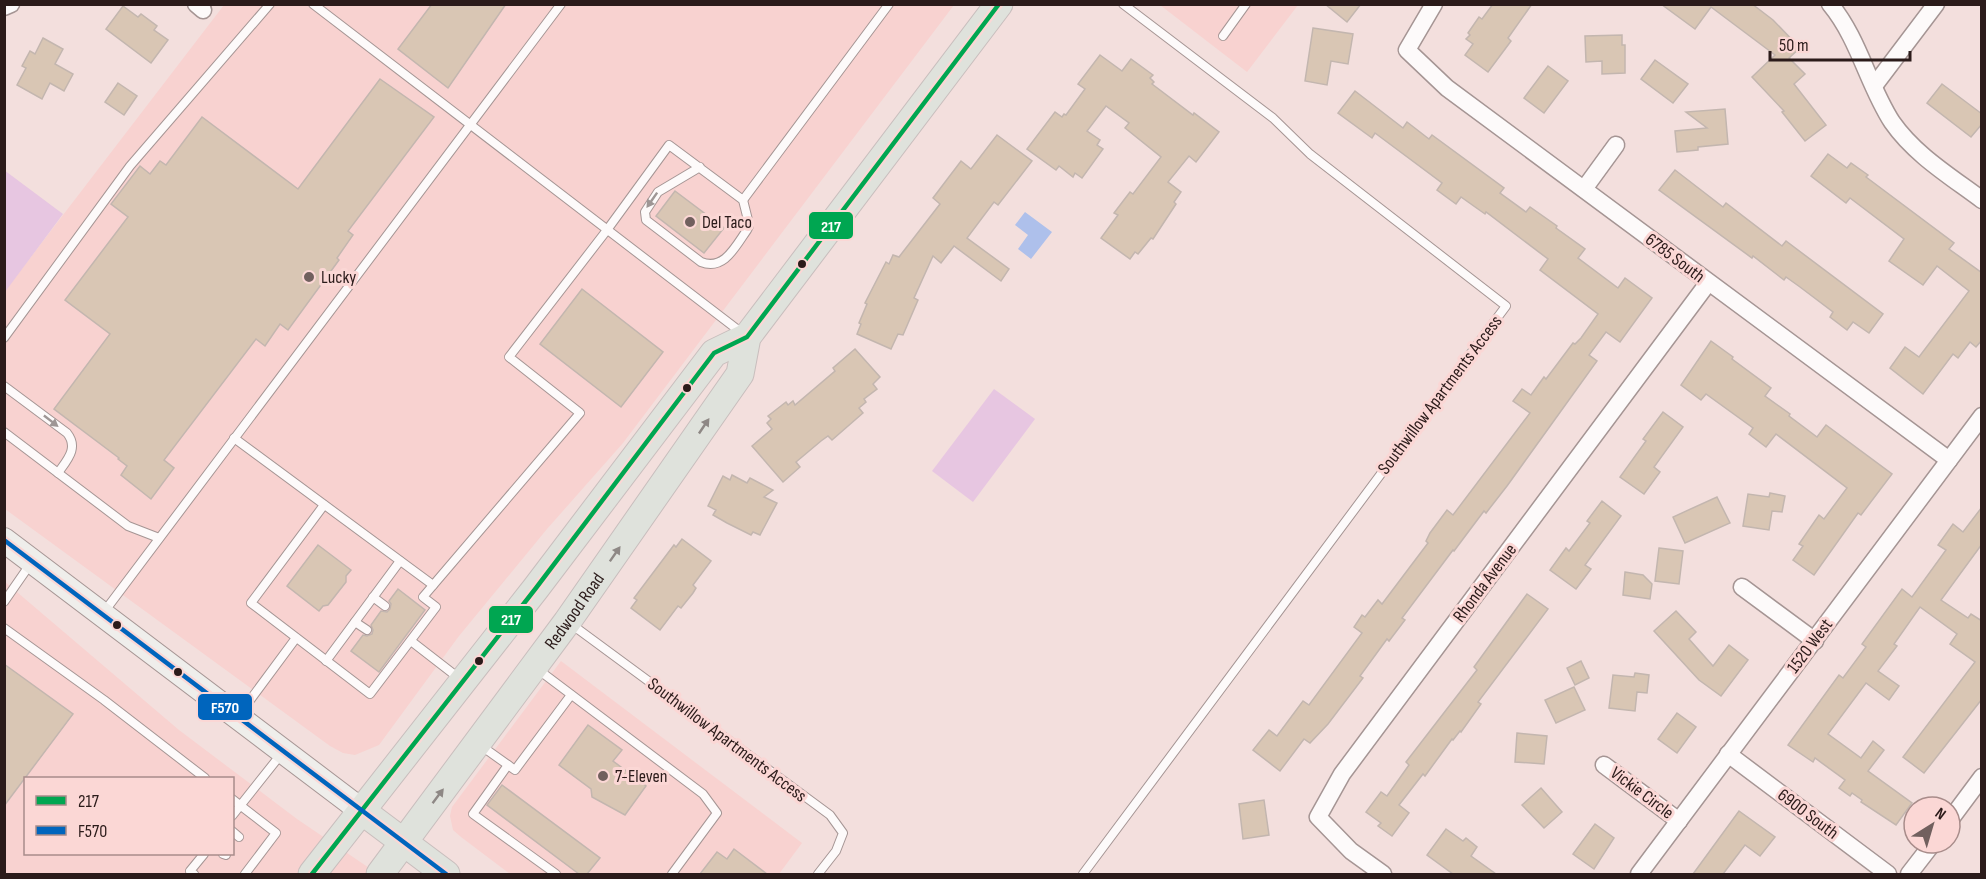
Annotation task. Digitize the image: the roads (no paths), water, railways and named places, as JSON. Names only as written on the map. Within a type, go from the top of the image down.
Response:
[{"type":"main road","name":"Redwood Road","points":[[380,874],[567,622],[740,374],[747,337],[999,4]]},
{"type":"main road","name":"Redwood Road","points":[[312,874],[536,588],[714,352],[747,337]]},
{"type":"main road","points":[[4,540],[446,874]]},
{"type":"street","points":[[4,7],[11,4]]},
{"type":"street","name":"6785 South","points":[[1434,4],[1407,50],[1447,88],[1949,460]]},
{"type":"street","points":[[1830,4],[1851,38],[1892,121],[1906,140],[1921,156],[1982,200]]},
{"type":"street","points":[[1874,86],[1936,4]]},
{"type":"street","points":[[1584,189],[1616,145]]},
{"type":"street","name":"Rhonda Avenue","points":[[1383,874],[1351,851],[1318,817],[1327,800],[1342,774],[1708,283]]},
{"type":"street","name":"1520 West","points":[[1639,874],[1982,416]]},
{"type":"street","points":[[1742,587],[1815,641]]},
{"type":"street","name":"6900 South","points":[[1728,754],[1888,874]]},
{"type":"street","name":"Vickie Circle","points":[[1604,765],[1679,821]]},
{"type":"street","points":[[1962,804],[1982,777]]},
{"type":"street","points":[[1909,874],[1924,855]]},
{"type":"lane","points":[[4,338],[130,166],[270,4]]},
{"type":"lane","points":[[313,4],[747,337]]},
{"type":"lane","points":[[102,615],[561,4]]},
{"type":"lane","points":[[743,200],[889,4]]},
{"type":"lane","name":"Southwillow Apartments Access","points":[[1083,874],[1506,306],[1310,154],[1273,118],[1123,4]]},
{"type":"lane","points":[[1223,36],[1246,4]]},
{"type":"lane","points":[[324,505],[251,603],[370,694],[397,653],[411,641],[415,629],[436,607],[423,597],[580,413],[508,357],[607,230],[669,144],[700,167],[743,200],[749,226],[730,252],[718,264],[710,266],[701,262],[646,220],[645,212],[658,192],[700,167]]},
{"type":"lane","points":[[4,386],[68,433],[72,439],[72,453],[58,473]]},
{"type":"lane","points":[[4,432],[128,526],[159,538]]},
{"type":"lane","points":[[234,438],[433,585]]},
{"type":"lane","points":[[4,602],[32,561]]},
{"type":"lane","points":[[326,661],[400,561]]},
{"type":"lane","points":[[373,597],[385,606]]},
{"type":"lane","points":[[355,622],[367,630]]},
{"type":"lane","name":"Southwillow Apartments Access","points":[[567,622],[830,816],[843,833],[836,851],[818,874]]},
{"type":"lane","points":[[4,627],[204,777]]},
{"type":"lane","points":[[237,716],[296,638]]},
{"type":"lane","points":[[411,641],[463,681]]},
{"type":"lane","points":[[534,667],[703,794],[717,813],[672,874]]},
{"type":"lane","points":[[477,743],[515,770],[572,695]]},
{"type":"lane","points":[[234,814],[283,751]]},
{"type":"lane","points":[[508,765],[473,814],[556,874]]},
{"type":"lane","points":[[234,801],[276,833],[257,851],[244,871]]},
{"type":"lane","points":[[194,874],[190,871],[203,855]]},
{"type":"water","points":[[1025,212],[1052,232],[1031,259],[1018,249],[1028,235],[1015,225]]},
{"type":"place","name":"Del Taco","points":[[690,222]]},
{"type":"place","name":"Lucky","points":[[309,277]]},
{"type":"place","name":"7-Eleven","points":[[603,776]]}]
